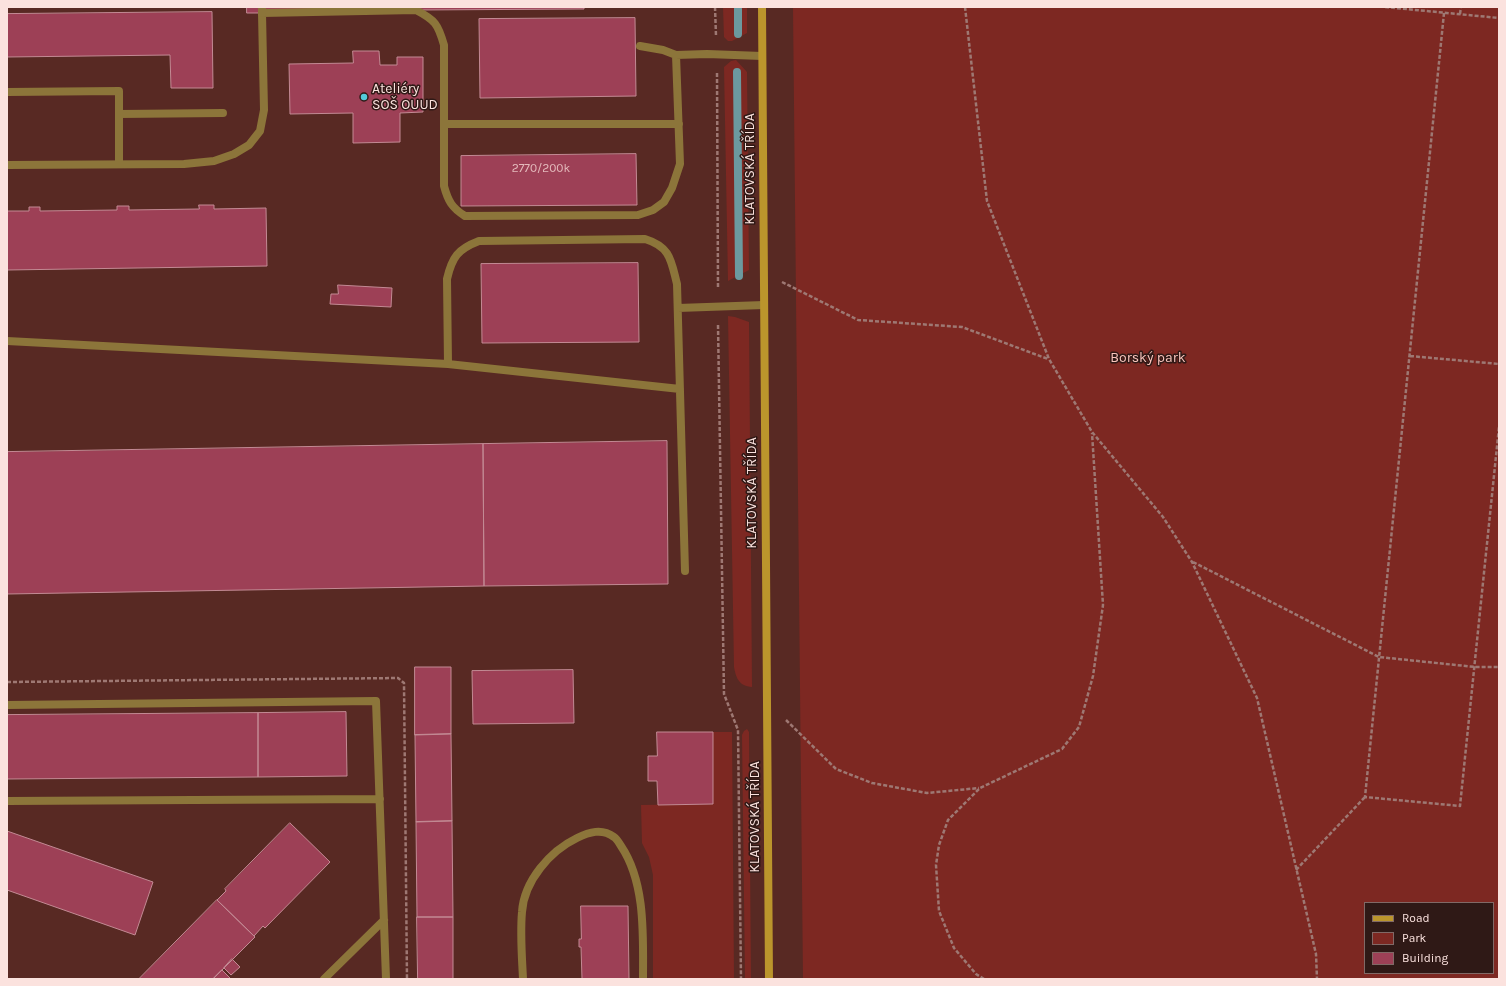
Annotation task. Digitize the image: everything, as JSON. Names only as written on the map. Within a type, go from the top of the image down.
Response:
[{"type":"main road","name":"KLATOVSKÁ TŘÍDA","points":[[762,7],[769,979]]},
{"type":"lane","points":[[7,165],[184,164],[214,161],[234,154],[250,145],[260,131],[264,110],[262,10],[416,10],[432,19],[440,30],[444,45],[444,186],[448,198],[455,210],[465,216],[638,215],[653,210],[664,202],[672,188],[680,164],[676,55]]},
{"type":"lane","points":[[640,46],[663,50],[676,55],[717,54],[762,56]]},
{"type":"lane","points":[[7,92],[119,91],[119,164]]},
{"type":"lane","points":[[119,114],[223,113]]},
{"type":"lane","points":[[444,124],[679,124]]},
{"type":"lane","points":[[448,364],[447,279],[450,267],[456,255],[465,246],[479,241],[645,239],[657,243],[666,251],[678,284],[685,571]]},
{"type":"lane","points":[[678,308],[764,305]]},
{"type":"lane","points":[[7,341],[448,364],[680,389]]},
{"type":"lane","points":[[7,705],[376,701],[386,979]]},
{"type":"lane","points":[[7,801],[380,799]]},
{"type":"lane","points":[[523,979],[522,912],[524,898],[535,876],[552,854],[571,840],[590,832],[602,832],[615,837],[626,854],[636,881],[643,921],[643,979]]},
{"type":"lane","points":[[324,979],[384,920]]},
{"type":"path","points":[[715,7],[717,54],[718,306],[724,694],[738,730],[741,979]]},
{"type":"path","points":[[965,7],[987,201],[1049,359],[1092,432],[1163,517],[1192,562],[1257,698],[1316,954],[1317,979]]},
{"type":"path","points":[[1385,7],[1499,18]]},
{"type":"path","points":[[1460,14],[1461,7]]},
{"type":"path","points":[[1296,870],[1365,797],[1444,13]]},
{"type":"path","points":[[764,273],[858,320],[962,326],[1049,359]]},
{"type":"path","points":[[1410,356],[1499,364]]},
{"type":"path","points":[[1365,797],[1460,806],[1499,427]]},
{"type":"path","points":[[984,979],[976,974],[954,948],[939,911],[936,865],[938,845],[948,820],[980,788],[1062,749],[1079,727],[1093,676],[1103,605],[1092,432]]},
{"type":"path","points":[[1192,562],[1379,657],[1475,667],[1499,667]]},
{"type":"path","points":[[7,682],[398,678],[404,683],[407,979]]},
{"type":"path","points":[[767,701],[836,769],[872,783],[927,793],[980,788]]},
{"type":"green space","points":[[723,7],[747,7],[747,33],[732,41],[728,41],[724,37]]},
{"type":"green space","name":"Borský park","points":[[793,7],[1499,7],[1499,979],[803,979]]},
{"type":"green space","points":[[736,60],[747,72],[749,270],[728,281],[724,67],[731,61]]},
{"type":"green space","points":[[728,316],[749,322],[752,687],[744,685],[739,681],[734,667]]},
{"type":"green space","points":[[747,729],[749,732],[751,979],[745,979],[742,735]]},
{"type":"green space","points":[[713,732],[732,732],[734,979],[653,979],[653,875],[649,857],[642,843],[641,805],[713,804]]},
{"type":"building","points":[[247,7],[584,7],[584,9],[247,13]]},
{"type":"building","points":[[212,12],[213,88],[171,88],[170,55],[7,57],[7,14]]},
{"type":"building","points":[[635,18],[636,96],[480,98],[479,19]]},
{"type":"building","points":[[353,51],[379,51],[380,65],[397,65],[397,57],[423,57],[423,112],[400,113],[400,142],[353,143],[353,113],[290,114],[289,64],[353,63]]},
{"type":"building","points":[[636,154],[637,205],[461,206],[461,156]]},
{"type":"building","points":[[199,205],[214,205],[214,209],[266,208],[267,266],[7,270],[7,211],[29,211],[29,207],[40,207],[40,211],[117,210],[117,206],[129,206],[129,210],[199,209]]},
{"type":"building","points":[[638,263],[639,342],[482,343],[481,264]]},
{"type":"building","points":[[338,285],[392,288],[391,307],[330,304],[331,294],[338,294]]},
{"type":"building","points":[[667,441],[668,584],[484,586],[483,444]]},
{"type":"building","points":[[483,444],[484,586],[7,594],[7,452]]},
{"type":"building","points":[[415,667],[451,667],[451,734],[415,735]]},
{"type":"building","points":[[573,670],[574,723],[473,724],[472,671]]},
{"type":"building","points":[[346,712],[347,776],[258,777],[258,713]]},
{"type":"building","points":[[258,713],[258,777],[7,779],[7,715]]},
{"type":"building","points":[[657,732],[713,732],[713,804],[658,805],[657,781],[648,781],[648,756],[657,756]]},
{"type":"building","points":[[451,734],[452,821],[416,822],[415,735]]},
{"type":"building","points":[[452,821],[453,917],[417,917],[416,822]]},
{"type":"building","points":[[290,823],[330,862],[265,928],[263,926],[254,936],[217,900],[226,891],[225,889]]},
{"type":"building","points":[[7,831],[153,882],[135,935],[7,890]]},
{"type":"building","points":[[217,900],[255,937],[213,979],[139,979]]},
{"type":"building","points":[[581,906],[628,906],[629,979],[582,979],[581,947],[579,947],[579,939],[581,939]]},
{"type":"building","points":[[417,917],[453,917],[453,979],[418,979]]},
{"type":"building","points":[[232,959],[240,967],[231,975],[224,968]]},
{"type":"building","points":[[222,970],[231,979],[213,979]]},
{"type":"waterway","points":[[738,9],[738,34]]},
{"type":"waterway","points":[[737,72],[739,276]]},
{"type":"place","name":"Ateliéry SOŠ OUUD","points":[[364,97]]}]
